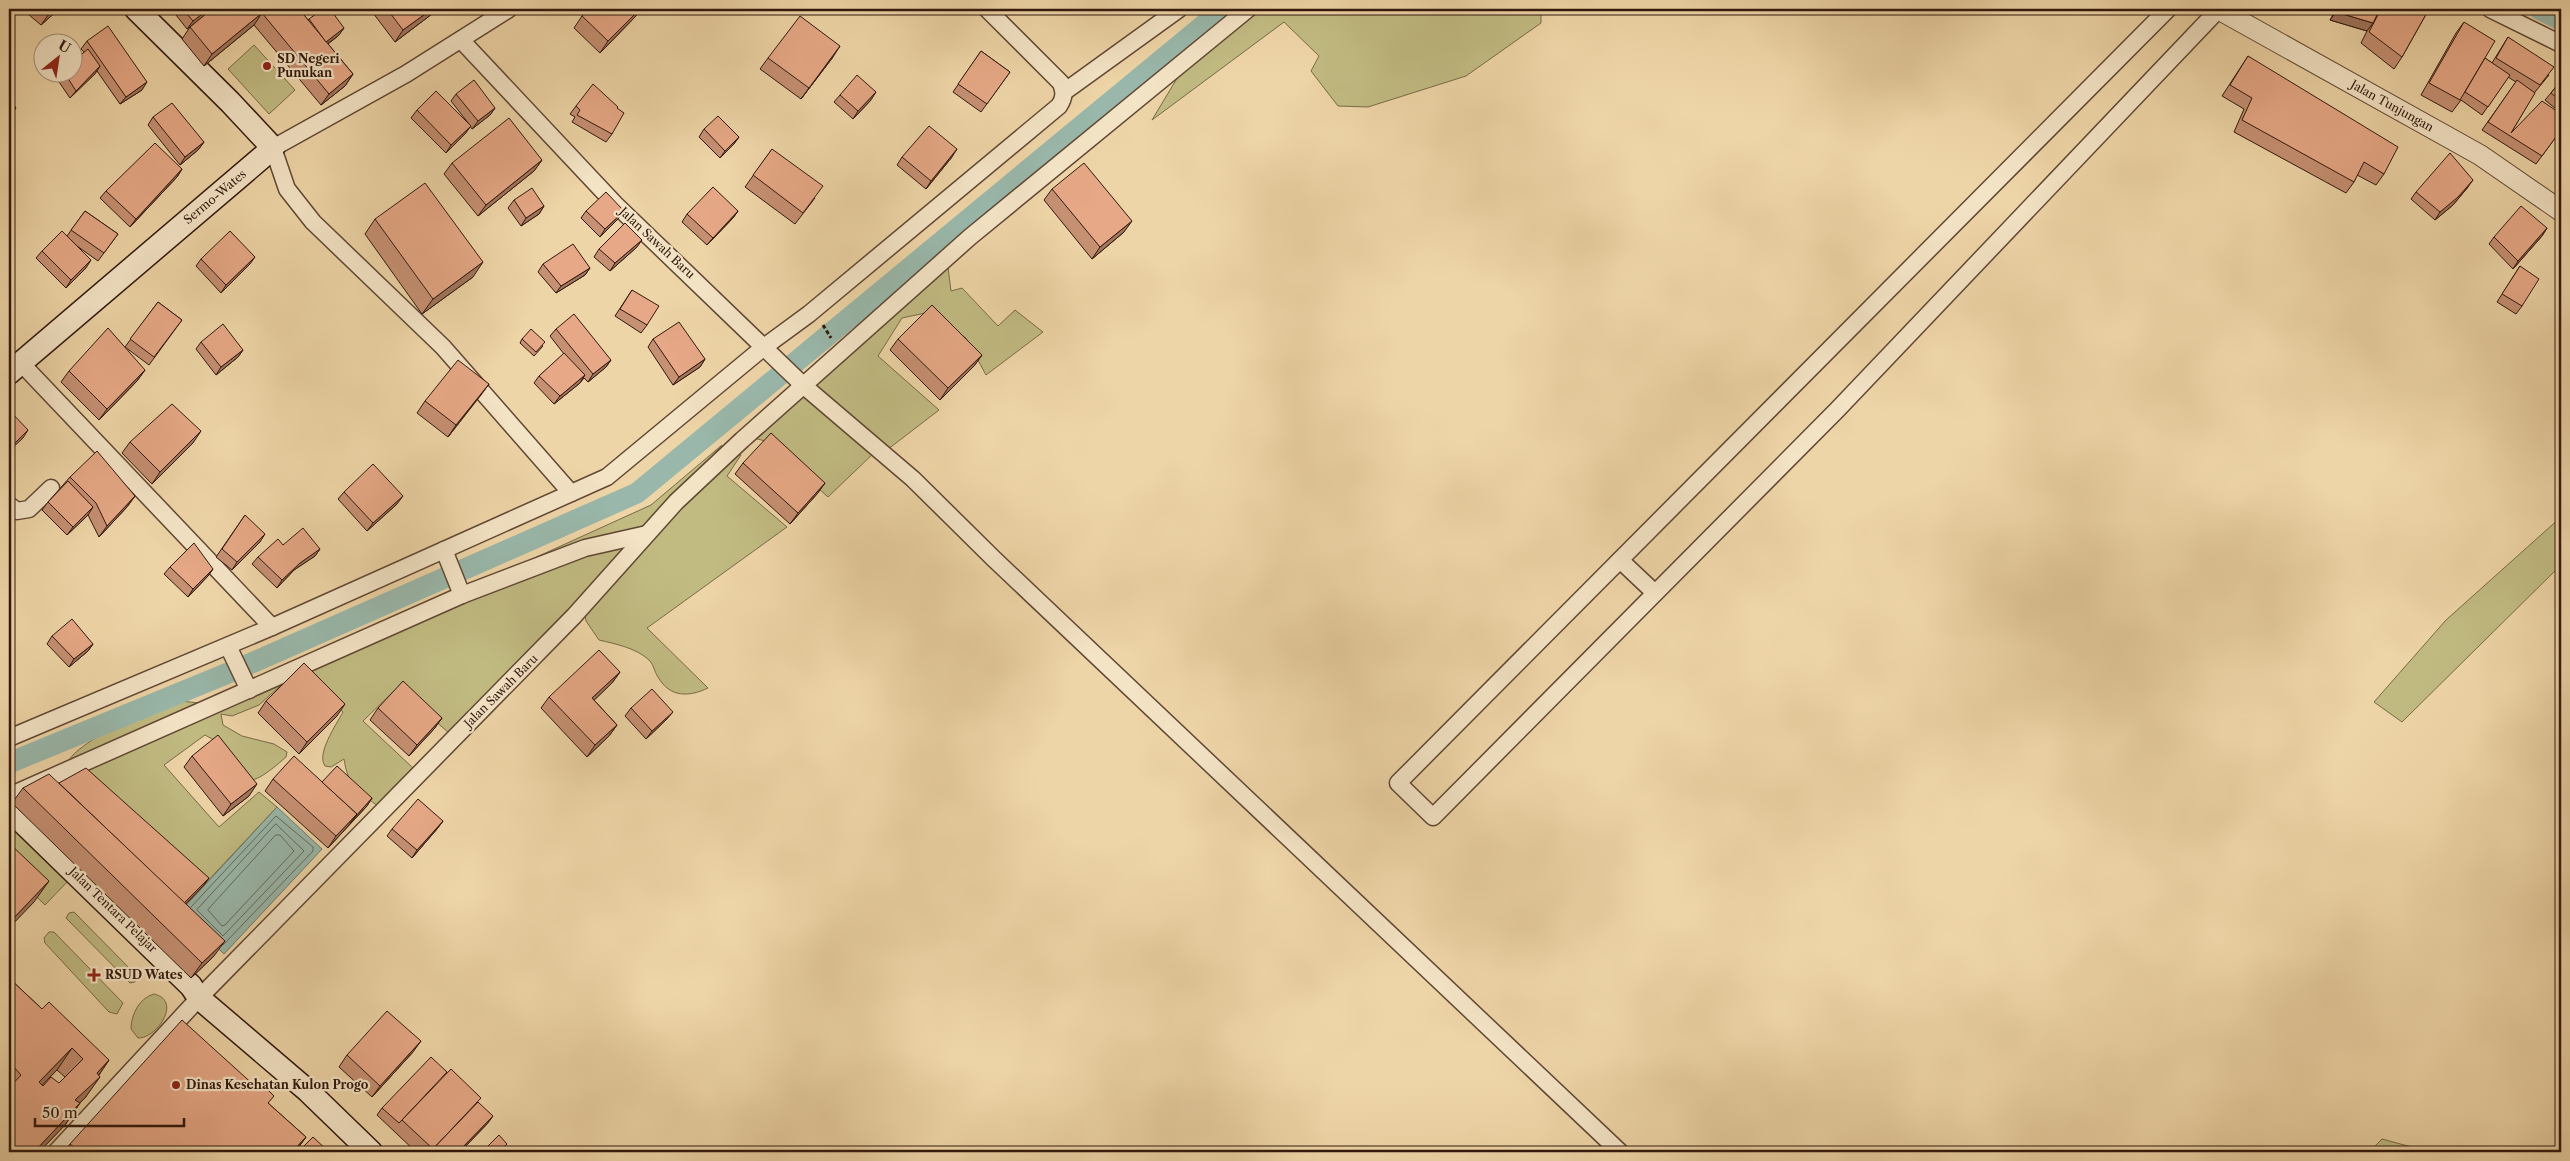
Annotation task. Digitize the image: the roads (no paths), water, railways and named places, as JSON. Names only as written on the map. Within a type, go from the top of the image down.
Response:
[{"type":"main road","points":[[136,9],[230,102],[273,148]]},
{"type":"main road","name":"Sermo-Wates","points":[[15,368],[273,148]]},
{"type":"main road","name":"Jalan Tentara Pelajar","points":[[9,809],[191,986],[199,998],[308,1091],[371,1152]]},
{"type":"street","points":[[509,9],[406,74],[273,148],[287,189],[312,222],[443,347],[571,493]]},
{"type":"street","points":[[9,738],[231,652],[272,627],[445,554],[608,477],[768,351],[809,314],[1050,115],[1064,99],[1061,83],[987,9]]},
{"type":"street","points":[[1064,92],[1179,9]]},
{"type":"street","points":[[1248,9],[970,237],[799,381],[913,479],[994,559],[1620,1152]]},
{"type":"street","points":[[2168,9],[1398,783],[1432,817],[1837,410],[2218,9]]},
{"type":"street","name":"Jalan Tunjungan","points":[[2218,9],[2480,155],[2561,211]]},
{"type":"street","points":[[2490,9],[2561,44]]},
{"type":"street","name":"Jalan Sawah Baru","points":[[56,1152],[199,998],[574,616],[676,502],[742,440],[799,381],[615,204],[461,40]]},
{"type":"street","points":[[15,368],[272,627]]},
{"type":"street","points":[[9,505],[17,511],[29,509],[51,488]]},
{"type":"street","points":[[9,796],[246,685],[460,590],[586,548],[647,534]]},
{"type":"street","points":[[445,554],[460,590]]},
{"type":"street","points":[[1620,560],[1655,593]]},
{"type":"street","points":[[231,652],[246,685]]},
{"type":"water","points":[[277,807],[322,849],[224,954],[180,912]]},
{"type":"waterway","points":[[9,763],[238,669],[637,493],[1223,9]]},
{"type":"waterway","points":[[2539,9],[2561,20]]},
{"type":"place","name":"SD Negeri Punukan","points":[[267,66]]},
{"type":"place","name":"RSUD Wates","points":[[94,975]]},
{"type":"place","name":"Dinas Kesehatan Kulon Progo","points":[[176,1085]]}]
